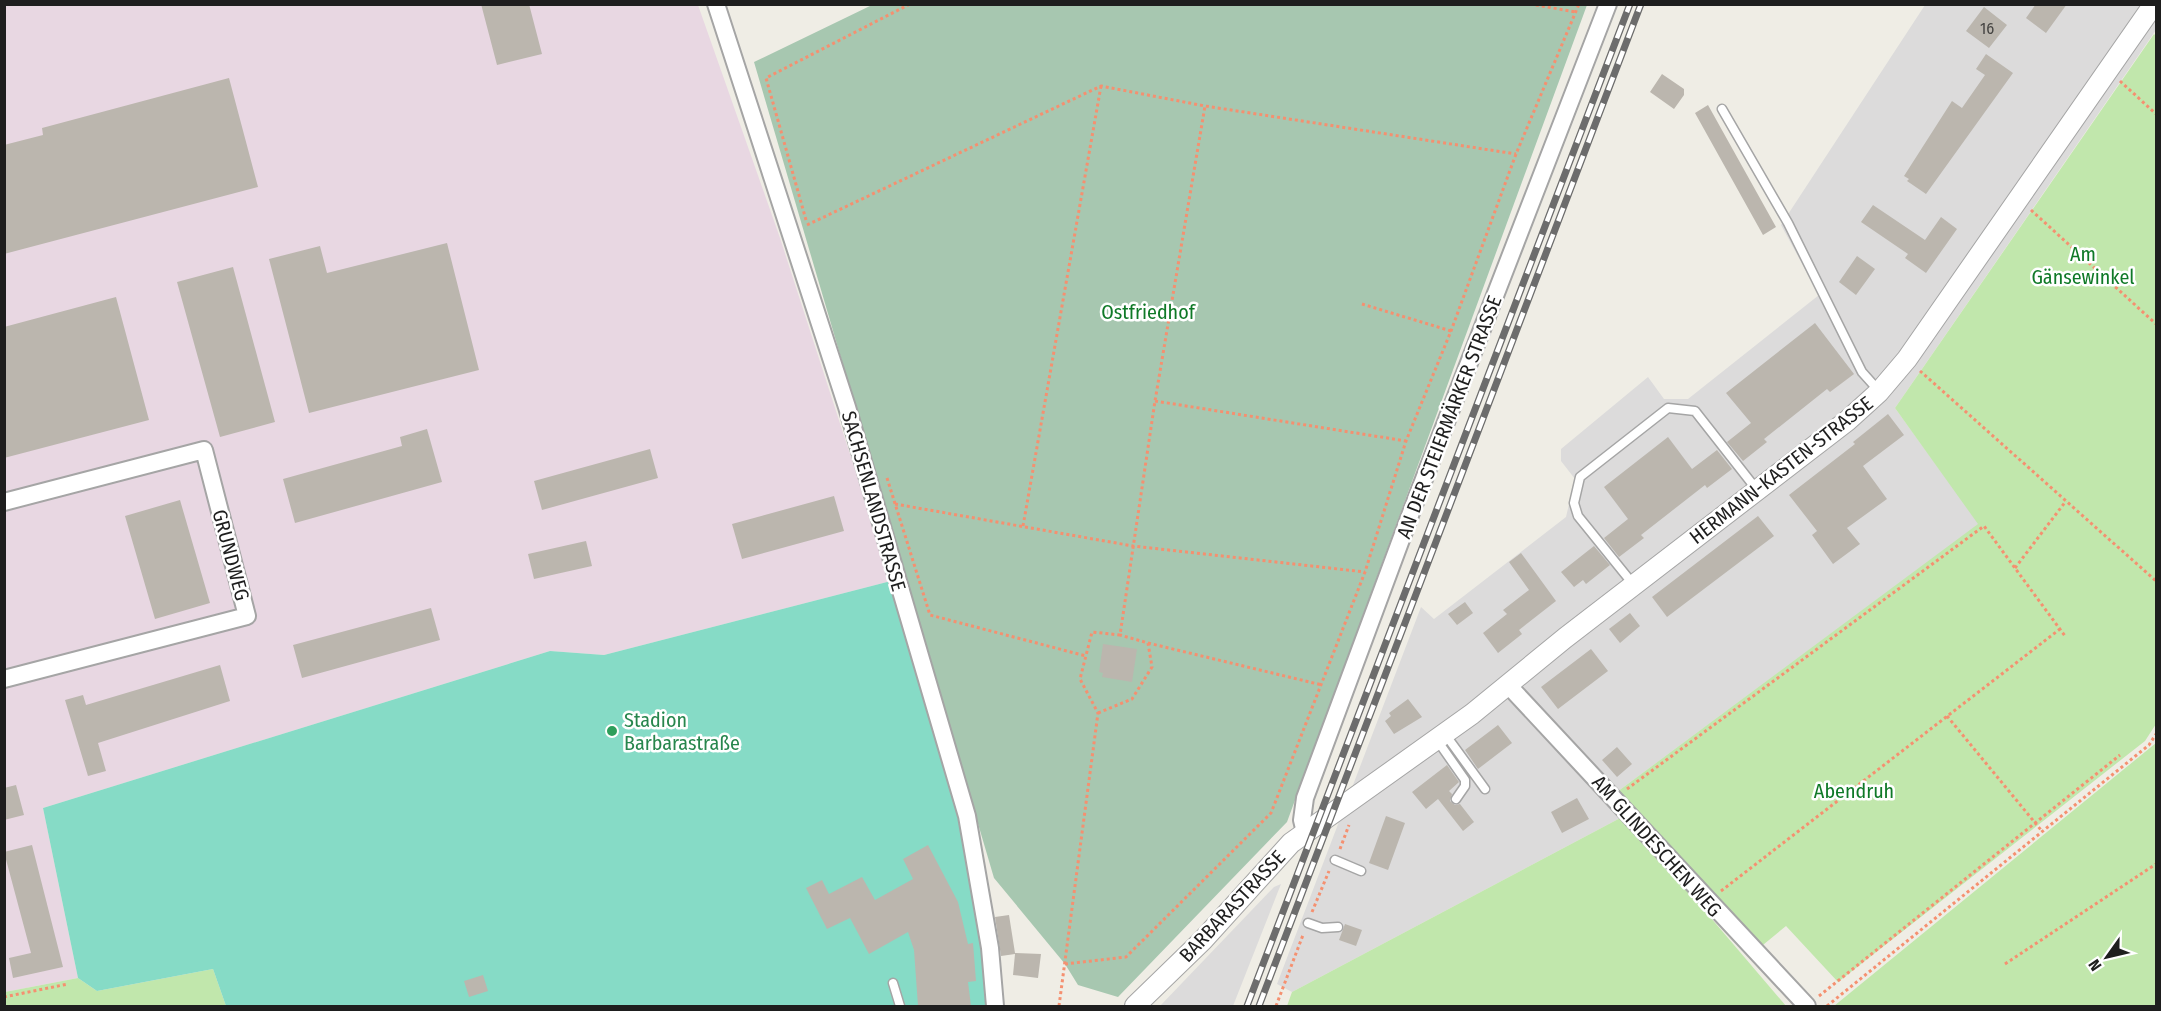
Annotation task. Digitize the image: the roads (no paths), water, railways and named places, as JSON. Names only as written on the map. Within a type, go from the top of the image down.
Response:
[{"type":"street","name":"SACHSENLANDSTRASSE","points":[[716,4],[847,407],[967,816],[990,948],[995,1006]]},
{"type":"street","name":"AN DER STEIERMÄRKER STRASSE","points":[[1305,832],[1302,820],[1305,798],[1412,510],[1608,4]]},
{"type":"street","name":"HERMANN-KASTEN-STRASSE","points":[[1333,813],[1441,737],[1633,584],[1847,421],[1879,392],[1907,359],[2154,4]]},
{"type":"street","name":"GRUNDWEG","points":[[4,502],[204,450],[247,616],[4,679]]},
{"type":"street","name":"AM GLINDESCHEN WEG","points":[[1508,685],[1807,1006]]},
{"type":"street","name":"BARBARASTRASSE","points":[[1135,1006],[1203,940],[1276,857],[1305,832],[1333,813]]},
{"type":"lane","points":[[1722,109],[1788,223],[1862,372],[1879,392]]},
{"type":"lane","points":[[1633,584],[1578,516],[1574,503],[1580,477],[1668,408],[1695,411],[1757,490]]},
{"type":"lane","points":[[1441,737],[1485,789]]},
{"type":"lane","points":[[1441,737],[1465,780],[1465,786],[1456,799]]},
{"type":"lane","points":[[1335,860],[1361,871]]},
{"type":"lane","points":[[1308,923],[1322,928],[1338,927]]},
{"type":"lane","points":[[893,983],[900,1006]]},
{"type":"railway","points":[[1247,1006],[1630,4]]},
{"type":"railway","points":[[1259,1006],[1641,4]]},
{"type":"place","name":"Stadion Barbarastraße","points":[[612,731]]},
{"type":"park label","name":"Am Gänsewinkel","points":[[2083,266]]},
{"type":"park label","name":"Ostfriedhof","points":[[1148,312]]},
{"type":"park label","name":"Abendruh","points":[[1854,791]]}]
